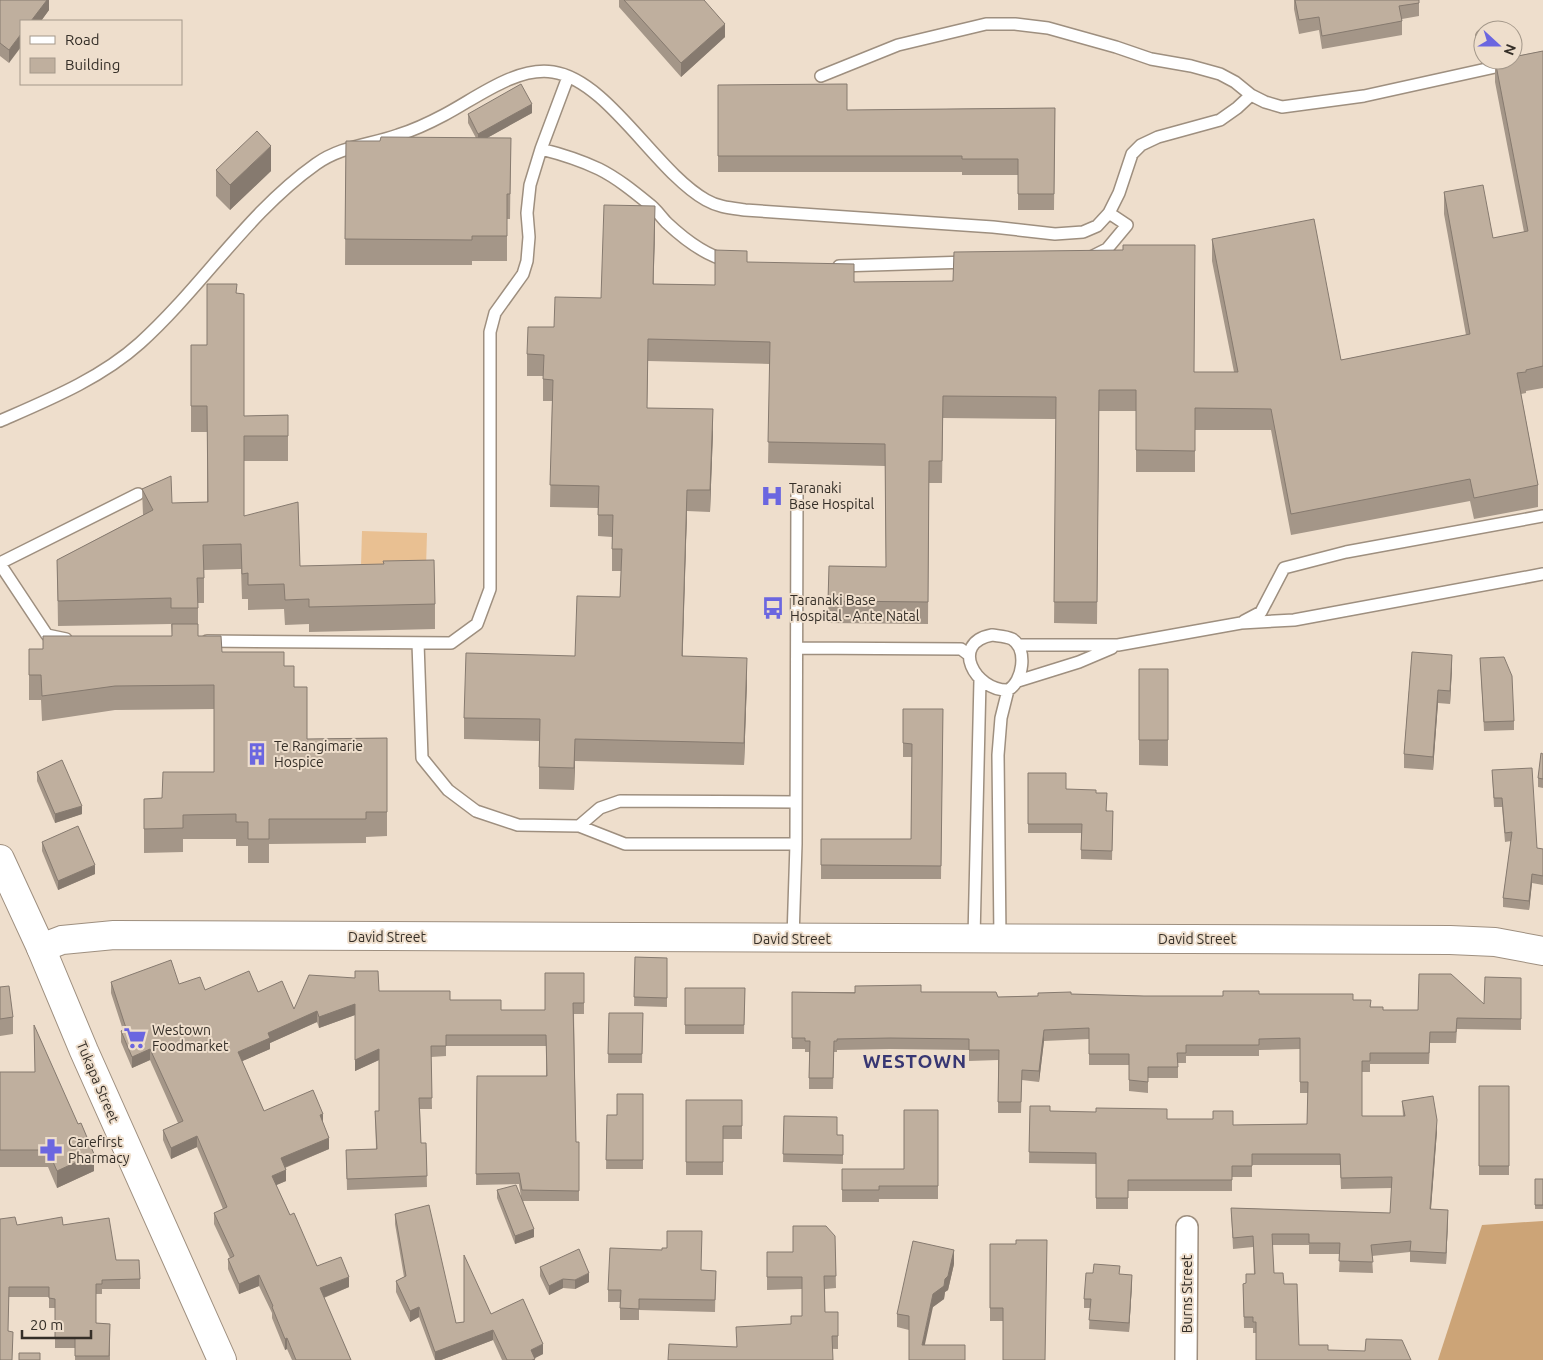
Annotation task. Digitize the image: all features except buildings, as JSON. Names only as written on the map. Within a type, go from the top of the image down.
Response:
[{"type":"street","name":"Tukapa Street","points":[[0,859],[222,1360]]},
{"type":"street","name":"David Street","points":[[41,948],[62,940],[114,936],[1450,940],[1495,942],[1543,951]]},
{"type":"street","name":"Burns Street","points":[[1186,1360],[1187,1227]]},
{"type":"lane","points":[[821,76],[898,45],[986,24],[1015,24],[1048,28],[1151,59],[1191,66],[1220,74],[1235,82],[1251,95],[1282,107],[1364,96],[1473,68]]},
{"type":"lane","points":[[0,421],[68,390],[104,369],[138,344],[171,311],[262,210],[318,162],[338,151],[397,136],[428,123],[496,85],[536,71],[554,72],[585,86],[600,98],[689,189],[723,207],[993,227],[1054,234],[1083,232],[1098,226],[1110,213],[1119,194],[1132,154],[1141,145],[1158,137],[1220,120],[1251,95]]},
{"type":"lane","points":[[194,641],[450,643],[477,624],[490,589],[490,332],[495,313],[523,274],[527,261],[529,195],[541,149],[568,77]]},
{"type":"lane","points":[[541,149],[600,169],[652,206],[667,223],[704,251],[739,263]]},
{"type":"lane","points":[[1080,258],[1094,256],[1107,249],[1127,225],[1110,213]]},
{"type":"lane","points":[[825,267],[984,262]]},
{"type":"lane","points":[[77,640],[67,640],[47,635],[0,563],[138,494]]},
{"type":"lane","points":[[793,939],[796,844],[797,495]]},
{"type":"lane","points":[[1241,623],[1261,612],[1284,568],[1346,552],[1543,516]]},
{"type":"lane","points":[[1018,645],[1118,645],[1241,623],[1294,620],[1543,574]]},
{"type":"lane","points":[[985,636],[1002,636],[1012,639],[1018,645],[1021,653],[1022,663],[1018,681],[1014,687],[1008,690],[995,688],[980,680],[974,672],[969,655],[970,648],[975,642],[985,636]]},
{"type":"lane","points":[[418,644],[422,758],[448,790],[476,811],[518,825],[579,826],[625,844],[796,844]]},
{"type":"lane","points":[[1018,681],[1079,662],[1118,645]]},
{"type":"lane","points":[[796,648],[961,649],[969,655]]},
{"type":"lane","points":[[980,680],[987,938]]},
{"type":"lane","points":[[987,938],[1001,718],[1008,690]]},
{"type":"lane","points":[[579,826],[600,808],[620,801],[796,802]]},
{"type":"shaded area","points":[[362,531],[427,533],[426,568],[361,566]]},
{"type":"shaded area","points":[[1543,1221],[1543,1360],[1438,1360],[1482,1225]]},
{"type":"place","name":"Taranaki Base Hospital","points":[[772,496]]},
{"type":"place","name":"Taranaki Base Hospital - Ante Natal","points":[[773,608]]},
{"type":"place","name":"Te Rangimarie Hospice","points":[[257,754]]},
{"type":"place","name":"Westown Foodmarket","points":[[135,1038]]},
{"type":"place","name":"Carefirst Pharmacy","points":[[51,1150]]},
{"type":"district","name":"WESTOWN","points":[[915,1061]]}]
